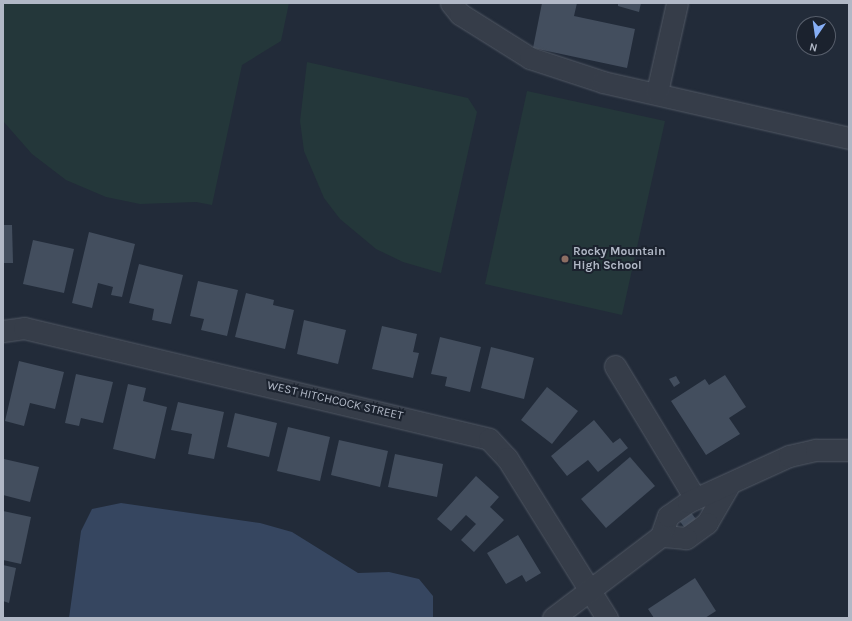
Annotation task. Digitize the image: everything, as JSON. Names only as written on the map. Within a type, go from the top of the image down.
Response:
[{"type":"street","points":[[451,3],[460,14],[526,56],[603,82],[657,92],[849,138]]},
{"type":"street","points":[[657,92],[677,3]]},
{"type":"street","name":"WEST HITCHCOCK STREET","points":[[3,332],[24,328],[488,439],[507,458],[607,618]]},
{"type":"street","points":[[615,366],[695,498]]},
{"type":"street","points":[[553,618],[661,536],[668,516],[695,498],[728,485],[789,456],[816,450],[849,450]]},
{"type":"street","points":[[661,536],[686,538],[707,523],[728,485]]},
{"type":"shaded area","points":[[3,3],[289,3],[281,41],[242,65],[212,205],[196,202],[140,204],[106,197],[66,180],[32,154],[3,121]]},
{"type":"shaded area","points":[[307,62],[468,98],[477,112],[441,273],[403,262],[376,249],[340,219],[324,198],[304,151],[300,121]]},
{"type":"shaded area","points":[[527,91],[665,121],[622,315],[485,284]]},
{"type":"water","points":[[121,503],[260,523],[292,532],[358,573],[389,572],[419,579],[433,596],[433,618],[69,618],[81,531],[92,509]]},
{"type":"building","points":[[542,3],[577,3],[574,16],[635,29],[627,68],[533,48]]},
{"type":"building","points":[[618,3],[641,3],[639,12],[618,6]]},
{"type":"building","points":[[3,225],[12,225],[13,263],[3,263]]},
{"type":"building","points":[[89,232],[135,244],[122,297],[111,295],[113,287],[98,283],[92,308],[72,303]]},
{"type":"building","points":[[33,240],[74,249],[64,293],[23,284]]},
{"type":"building","points":[[139,264],[183,275],[171,324],[152,320],[154,309],[129,303]]},
{"type":"building","points":[[198,281],[238,290],[227,336],[201,330],[204,319],[190,316]]},
{"type":"building","points":[[246,293],[274,300],[273,305],[294,310],[285,349],[235,337]]},
{"type":"building","points":[[304,320],[346,330],[338,364],[297,354]]},
{"type":"building","points":[[382,326],[417,334],[413,352],[419,353],[413,378],[372,369]]},
{"type":"building","points":[[440,337],[481,347],[470,392],[445,386],[447,377],[431,374]]},
{"type":"building","points":[[491,347],[534,358],[524,399],[481,388]]},
{"type":"building","points":[[19,361],[64,372],[55,409],[30,403],[24,426],[5,421]]},
{"type":"building","points":[[76,374],[113,382],[103,423],[81,418],[79,426],[65,423]]},
{"type":"building","points":[[725,375],[746,407],[729,418],[740,434],[706,455],[671,401],[705,379],[709,385]]},
{"type":"building","points":[[676,376],[680,383],[674,387],[669,379]]},
{"type":"building","points":[[128,384],[146,388],[143,401],[167,407],[155,459],[113,449]]},
{"type":"building","points":[[547,387],[578,411],[552,444],[521,420]]},
{"type":"building","points":[[178,402],[224,412],[214,459],[188,454],[192,434],[171,430]]},
{"type":"building","points":[[235,413],[277,423],[269,457],[227,447]]},
{"type":"building","points":[[594,420],[613,443],[620,438],[628,448],[598,472],[588,460],[567,476],[551,456]]},
{"type":"building","points":[[288,427],[330,437],[320,481],[277,471]]},
{"type":"building","points":[[339,440],[388,451],[380,487],[331,475]]},
{"type":"building","points":[[395,454],[443,464],[437,497],[388,487]]},
{"type":"building","points":[[630,457],[655,486],[606,528],[581,499]]},
{"type":"building","points":[[4,459],[39,467],[30,502],[3,495]]},
{"type":"building","points":[[476,476],[499,497],[490,507],[504,520],[474,552],[461,540],[476,524],[466,515],[451,531],[437,519]]},
{"type":"building","points":[[689,510],[696,519],[685,528],[678,519]]},
{"type":"building","points":[[3,511],[31,517],[21,564],[3,560]]},
{"type":"building","points":[[518,535],[541,573],[526,582],[522,575],[506,584],[487,553]]},
{"type":"building","points":[[3,565],[16,568],[9,603],[3,601]]},
{"type":"building","points":[[695,578],[716,611],[705,618],[654,618],[648,609]]},
{"type":"place","name":"Rocky Mountain High School","points":[[565,259]]}]
